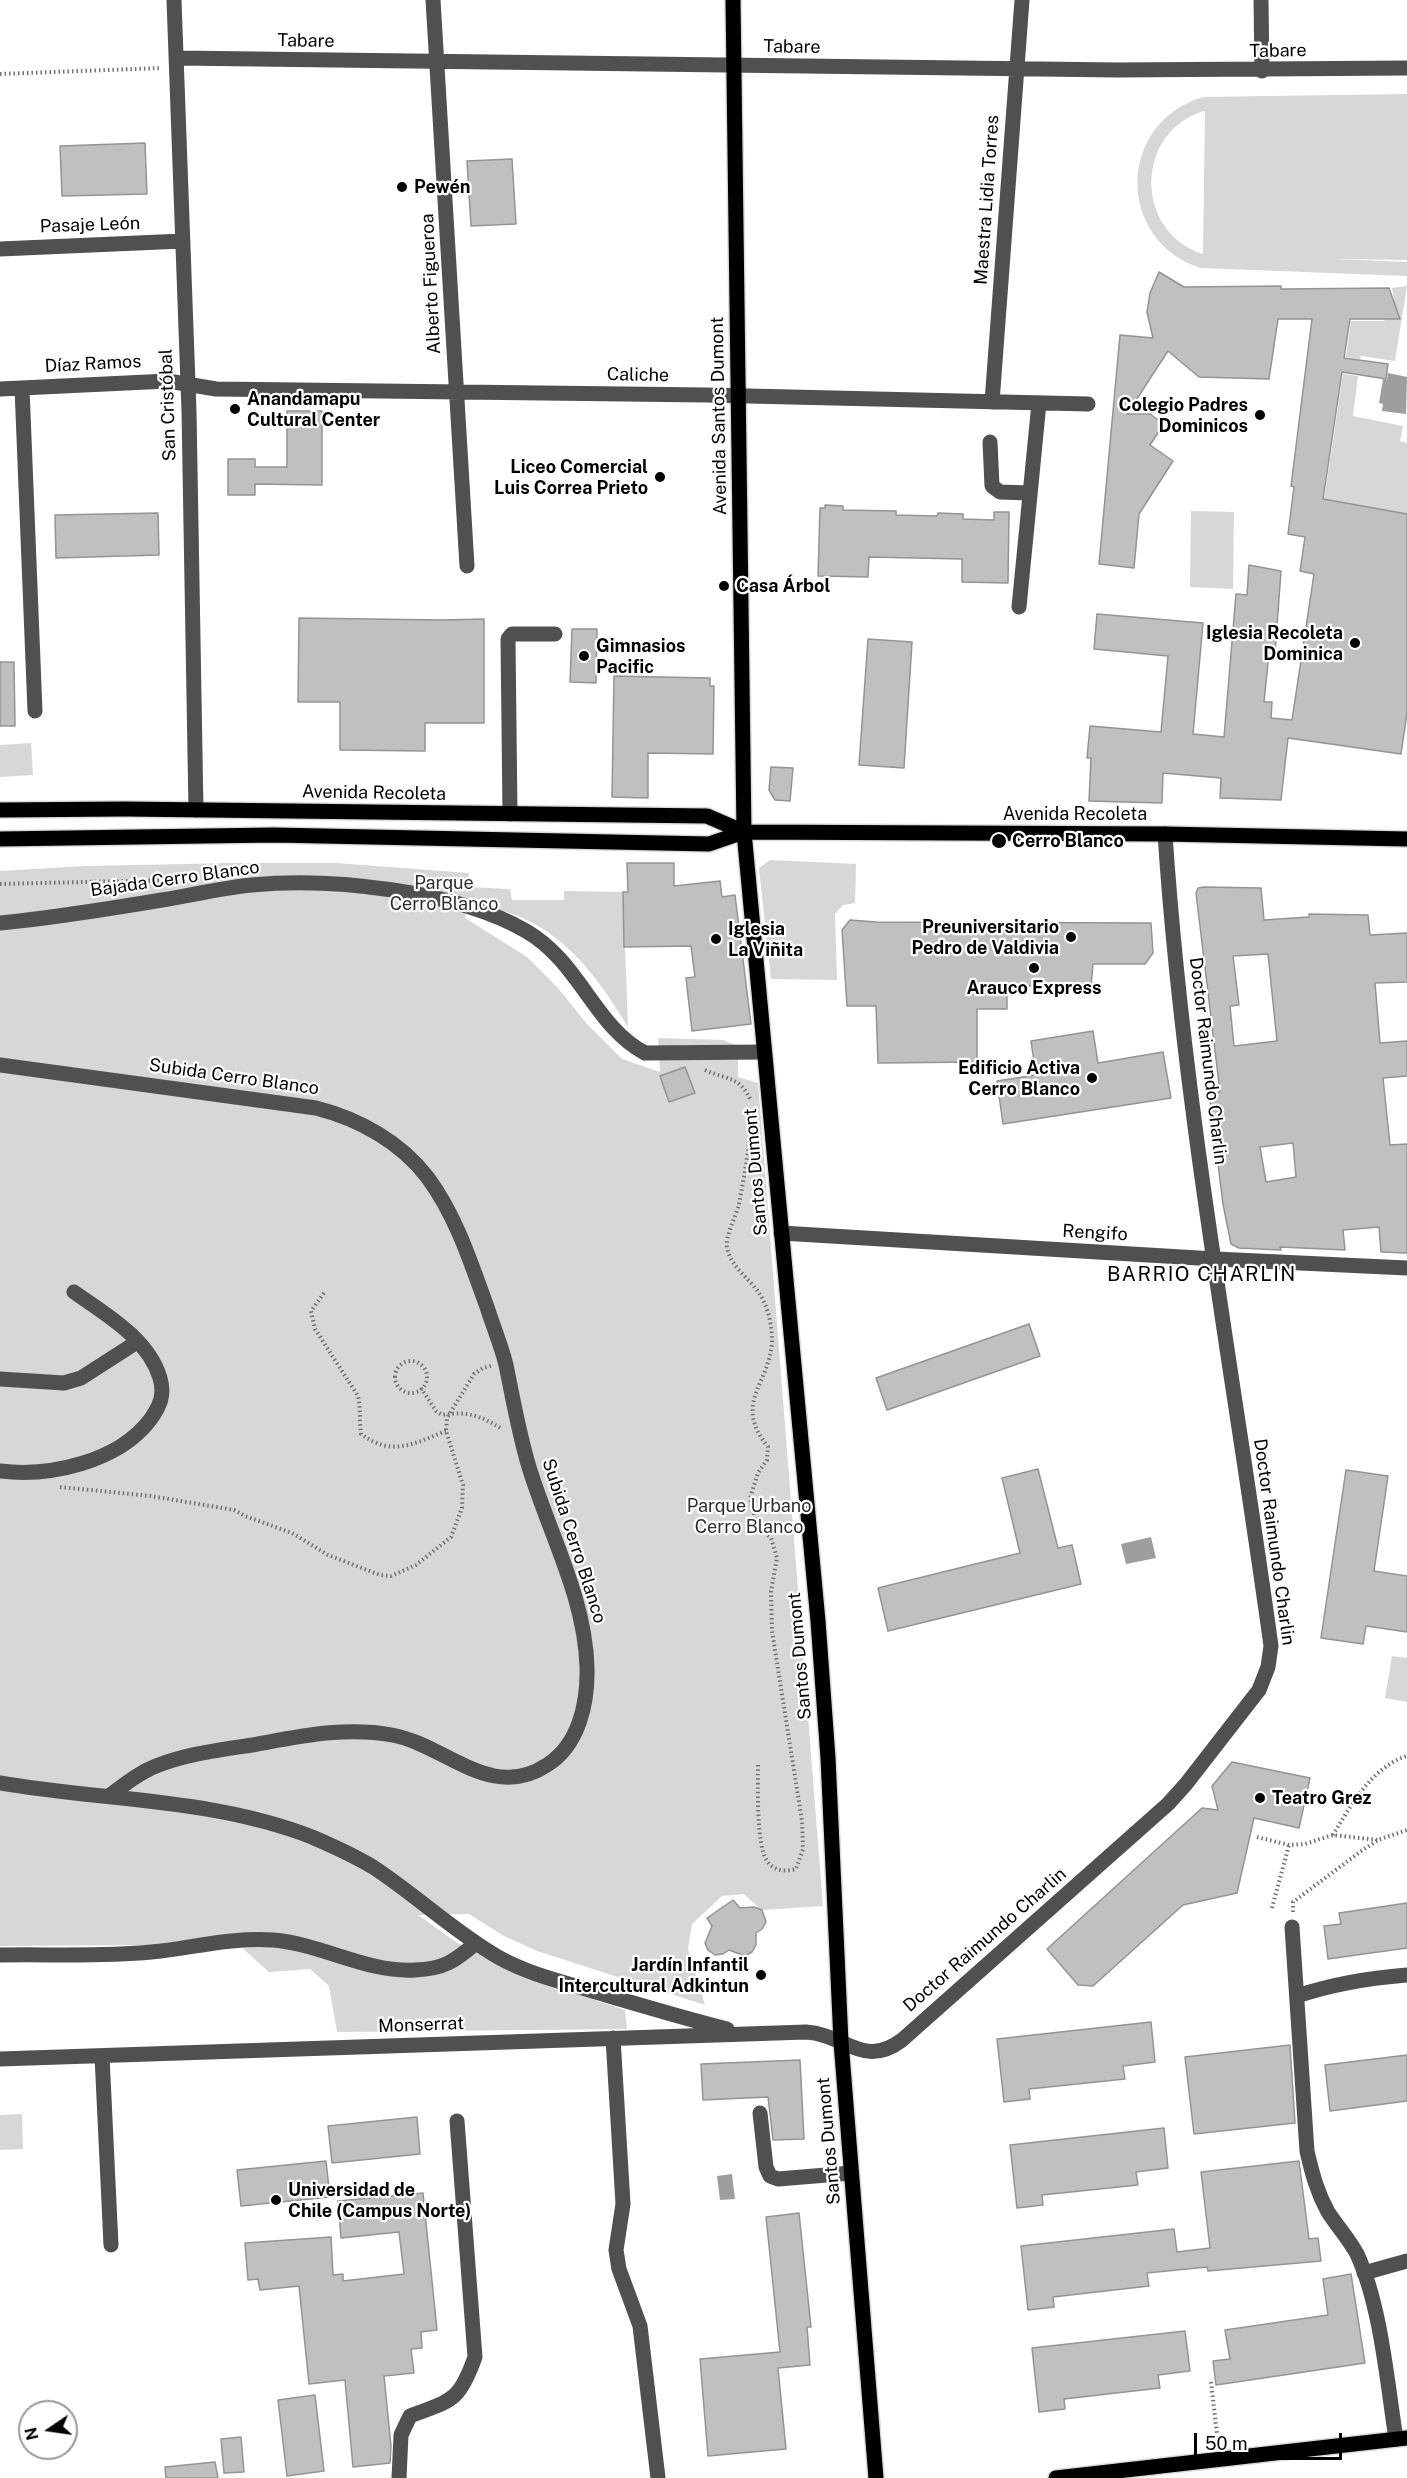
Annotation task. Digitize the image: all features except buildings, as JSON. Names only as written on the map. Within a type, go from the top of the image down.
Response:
[{"type":"main road","name":"Avenida Santos Dumont","points":[[734,0],[744,832]]},
{"type":"main road","name":"Avenida Recoleta","points":[[0,810],[707,816],[744,832]]},
{"type":"main road","points":[[177,836],[190,827],[196,810]]},
{"type":"main road","name":"Avenida Recoleta","points":[[0,839],[390,836],[709,844],[744,832],[1165,834],[1407,839]]},
{"type":"main road","name":"Santos Dumont","points":[[744,832],[817,1609],[827,1747],[841,2042],[876,2478]]},
{"type":"main road","points":[[1056,2478],[1402,2438]]},
{"type":"street","name":"San Cristóbal","points":[[174,0],[188,385],[196,810]]},
{"type":"street","name":"Alberto Figueroa","points":[[433,0],[467,566]]},
{"type":"street","name":"Maestra Lidia Torres","points":[[992,402],[1022,0]]},
{"type":"street","points":[[1261,0],[1262,71]]},
{"type":"street","name":"Tabare","points":[[177,63],[436,62],[1262,71],[1407,68]]},
{"type":"street","name":"Pasaje León","points":[[0,249],[183,241]]},
{"type":"street","name":"Díaz Ramos","points":[[0,389],[157,381],[188,385]]},
{"type":"street","name":"Caliche","points":[[188,385],[216,389],[706,395],[1088,404]]},
{"type":"street","points":[[22,388],[35,711]]},
{"type":"street","points":[[1019,608],[1039,403]]},
{"type":"street","points":[[990,442],[992,486],[1000,492],[1030,493]]},
{"type":"street","points":[[510,814],[508,639],[512,634],[555,634]]},
{"type":"street","name":"Doctor Raimundo Charlin","points":[[841,2042],[860,2051],[869,2052],[886,2050],[902,2040],[1153,1819],[1186,1784],[1259,1690],[1265,1679],[1271,1646],[1215,1259],[1172,937],[1165,834]]},
{"type":"street","name":"Bajada Cerro Blanco","points":[[0,922],[124,906],[252,885],[348,885],[406,892],[472,908],[524,930],[543,941],[558,955],[612,1027],[633,1047],[645,1053],[764,1052]]},
{"type":"street","name":"Subida Cerro Blanco","points":[[0,1065],[303,1105],[333,1112],[363,1124],[386,1138],[415,1163],[441,1199],[464,1246],[506,1364],[529,1466],[573,1590],[585,1647],[586,1685],[580,1720],[568,1747],[558,1758],[533,1773],[516,1778],[485,1775],[394,1736],[347,1732],[321,1734],[200,1754],[167,1762],[137,1776],[109,1796]]},
{"type":"street","name":"Rengifo","points":[[781,1233],[1407,1268]]},
{"type":"street","points":[[0,1471],[20,1473],[81,1463],[114,1450],[134,1438],[155,1413],[163,1397],[160,1377],[150,1356],[123,1327],[74,1292]]},
{"type":"street","points":[[0,1379],[64,1383],[81,1378],[137,1342]]},
{"type":"street","points":[[0,1783],[221,1811],[311,1837],[373,1868],[476,1943],[510,1963],[545,1977],[745,2034]]},
{"type":"street","points":[[1292,1927],[1307,2151],[1313,2181],[1329,2212],[1356,2253],[1364,2273],[1402,2438]]},
{"type":"street","points":[[0,1955],[149,1953],[229,1941],[271,1940],[314,1947],[376,1966],[414,1970],[435,1968],[454,1962],[476,1943]]},
{"type":"street","points":[[1297,1996],[1330,1985],[1371,1977],[1407,1975]]},
{"type":"street","name":"Monserrat","points":[[0,2060],[818,2032],[841,2042]]},
{"type":"street","points":[[613,2038],[623,2204],[616,2250],[619,2269],[640,2326],[658,2478]]},
{"type":"street","points":[[102,2056],[111,2245]]},
{"type":"street","points":[[760,2113],[766,2167],[770,2176],[778,2179],[852,2173]]},
{"type":"street","points":[[399,2478],[401,2435],[410,2416],[450,2400],[466,2384],[475,2357],[458,2121]]},
{"type":"street","points":[[1364,2273],[1407,2261]]},
{"type":"path","points":[[0,74],[177,63]]},
{"type":"path","points":[[0,884],[175,880]]},
{"type":"path","points":[[690,1053],[698,1067],[733,1078],[744,1088],[751,1100],[751,1139],[738,1207],[727,1248],[736,1267],[759,1293],[768,1310],[772,1340],[767,1367],[754,1393],[752,1417],[760,1437],[768,1447],[767,1460],[759,1473],[750,1498],[757,1525],[771,1539],[777,1558],[771,1591],[772,1631],[802,1821],[802,1849],[796,1869],[786,1872],[774,1868],[766,1861],[762,1845],[758,1763]]},
{"type":"path","points":[[324,1293],[311,1311],[315,1329],[358,1396],[361,1408],[361,1434],[384,1447],[417,1443],[446,1431]]},
{"type":"path","points":[[411,1361],[424,1368],[426,1379],[422,1388],[412,1393],[398,1387],[395,1377],[401,1364],[411,1361]]},
{"type":"path","points":[[58,1487],[151,1496],[234,1510],[292,1533],[328,1555],[380,1575],[391,1575],[416,1565],[451,1537],[462,1508],[463,1485],[446,1431],[448,1414],[474,1374],[483,1368],[506,1364]]},
{"type":"path","points":[[422,1388],[436,1411],[442,1415],[466,1413],[483,1418],[523,1442]]},
{"type":"path","points":[[1333,1835],[1356,1797],[1393,1760],[1407,1756]]},
{"type":"path","points":[[1293,1902],[1378,1840],[1407,1830]]},
{"type":"path","points":[[1257,1837],[1289,1845],[1305,1844],[1333,1835],[1378,1840]]},
{"type":"path","points":[[1272,1908],[1289,1845]]},
{"type":"path","points":[[1211,2382],[1220,2458]]},
{"type":"green space","points":[[1407,94],[1407,260],[1334,259],[1407,262],[1407,276],[1201,268],[1173,254],[1153,234],[1141,209],[1138,182],[1142,155],[1154,131],[1174,111],[1203,97]],"holes":[[[1205,112],[1203,254],[1180,242],[1164,225],[1155,205],[1151,182],[1155,160],[1165,139],[1181,122]]]},
{"type":"green space","points":[[1407,286],[1395,361],[1361,356],[1360,359],[1346,357],[1351,321],[1384,321],[1395,308],[1392,288]]},
{"type":"green space","points":[[1343,374],[1358,376],[1353,416],[1403,426],[1400,441],[1407,443],[1407,514],[1324,500]]},
{"type":"green space","points":[[1191,511],[1234,512],[1233,589],[1190,587]]},
{"type":"green space","points":[[31,743],[33,775],[0,777],[0,745]]},
{"type":"green space","points":[[770,860],[856,864],[855,903],[843,905],[835,914],[837,980],[771,979],[759,868]]},
{"type":"green space","points":[[336,863],[469,873],[467,887],[510,889],[512,900],[564,900],[564,891],[623,892],[628,1027],[610,998],[579,959],[540,927],[514,915],[467,899],[465,918],[527,957],[622,1059],[660,1072],[658,1038],[723,1040],[738,1046],[738,1077],[758,1083],[823,1906],[761,1910],[744,1894],[722,1896],[692,1924],[688,1949],[705,2005],[537,1951],[502,1935],[469,1914],[418,1915],[456,1942],[532,1979],[625,2010],[627,2029],[337,2032],[329,1986],[310,1969],[269,1972],[228,1935],[146,1945],[0,1946],[0,871],[85,866]]},
{"type":"green space","points":[[1392,1656],[1407,1658],[1407,1702],[1385,1698]]},
{"type":"green space","points":[[22,2114],[23,2149],[0,2150],[0,2115]]},
{"type":"shaded area","points":[[1388,373],[1407,377],[1406,414],[1382,411],[1383,404],[1379,403],[1383,379],[1387,380]]},
{"type":"shaded area","points":[[1151,1537],[1156,1558],[1126,1564],[1121,1544]]},
{"type":"shaded area","points":[[732,2174],[735,2199],[720,2200],[717,2176]]},
{"type":"place","name":"Pewén","points":[[402,187]]},
{"type":"place","name":"Anandamapu Cultural Center","points":[[235,409]]},
{"type":"place","name":"Colegio Padres Dominicos","points":[[1260,415]]},
{"type":"place","name":"Liceo Comercial Luis Correa Prieto","points":[[660,477]]},
{"type":"place","name":"Casa Árbol","points":[[724,586]]},
{"type":"place","name":"Iglesia Recoleta Dominica","points":[[1355,643]]},
{"type":"place","name":"Gimnasios Pacific","points":[[584,656]]},
{"type":"place","name":"Cerro Blanco","points":[[999,841]]},
{"type":"place","name":"Preuniversitario Pedro de Valdivia","points":[[1071,937]]},
{"type":"place","name":"Iglesia La Viñita","points":[[716,939]]},
{"type":"place","name":"Arauco Express","points":[[1034,968]]},
{"type":"place","name":"Edificio Activa Cerro Blanco","points":[[1092,1078]]},
{"type":"place","name":"Teatro Grez","points":[[1260,1798]]},
{"type":"place","name":"Jardín Infantil Intercultural Adkintun","points":[[761,1975]]},
{"type":"place","name":"Universidad de Chile (Campus Norte)","points":[[276,2200]]},
{"type":"district","name":"BARRIO CHARLIN","points":[[1202,1275]]},
{"type":"park label","name":"Parque Cerro Blanco","points":[[444,893]]},
{"type":"park label","name":"Parque Urbano Cerro Blanco","points":[[749,1516]]}]
